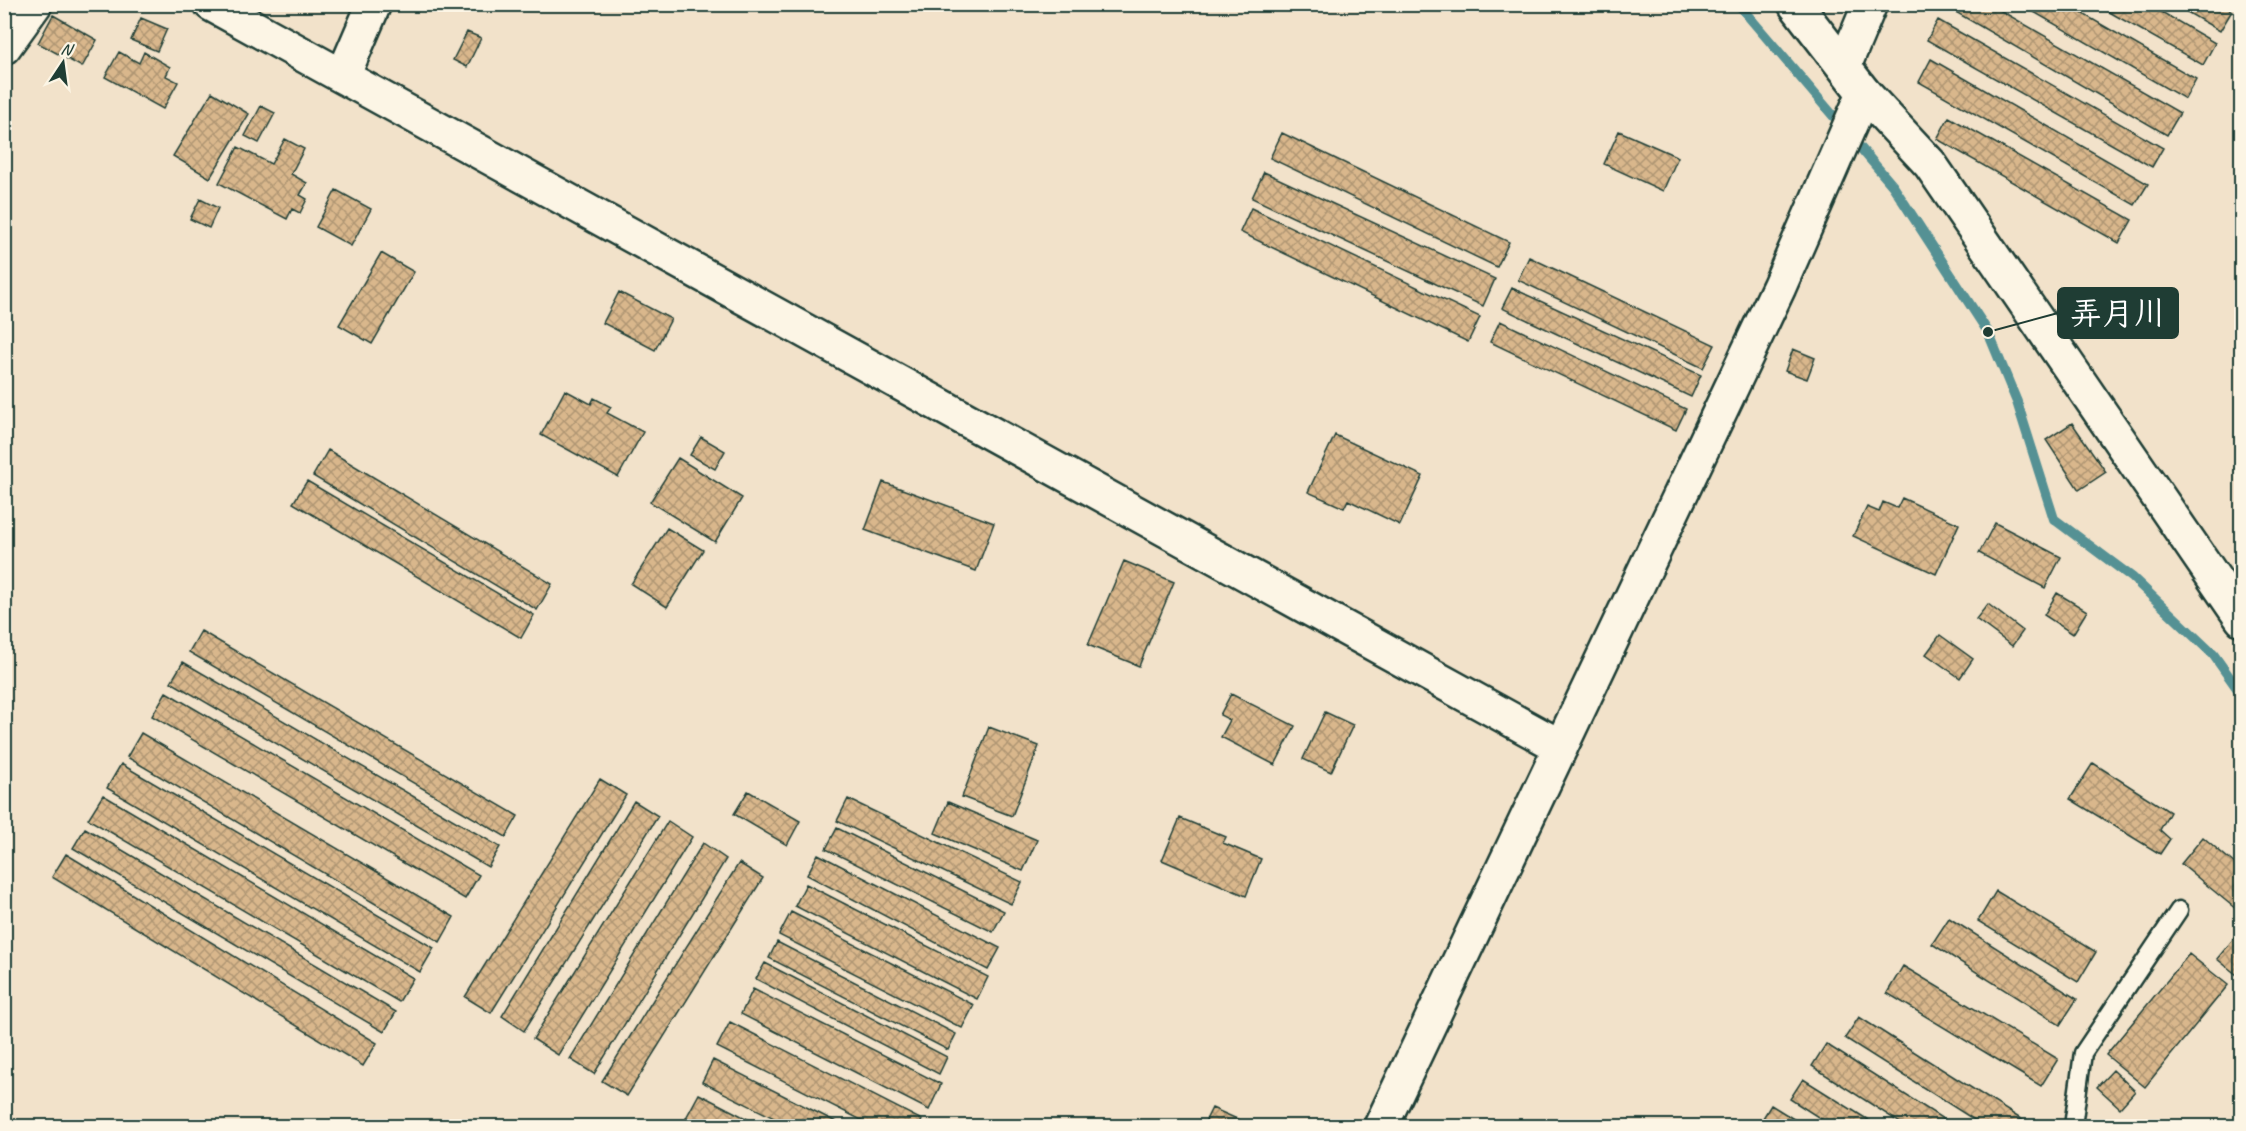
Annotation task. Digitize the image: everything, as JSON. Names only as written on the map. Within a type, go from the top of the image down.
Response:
[{"type":"street","points":[[4,47],[35,4]]},
{"type":"street","points":[[211,4],[1561,747]]},
{"type":"street","points":[[343,76],[374,4]]},
{"type":"street","points":[[1795,4],[1864,93],[1930,164],[2241,619]]},
{"type":"street","points":[[1844,66],[1870,4]]},
{"type":"street","points":[[1381,1126],[1779,287],[1864,93]]},
{"type":"lane","points":[[2073,1126],[2083,1053],[2179,910]]},
{"type":"building","points":[[1942,4],[1989,4],[2180,113],[2167,135]]},
{"type":"building","points":[[2020,4],[2066,4],[2196,79],[2185,99]]},
{"type":"building","points":[[2095,4],[2148,4],[2215,43],[2203,65]]},
{"type":"building","points":[[2173,4],[2221,4],[2232,11],[2220,31]]},
{"type":"building","points":[[53,15],[97,40],[82,67],[38,43]]},
{"type":"building","points":[[141,18],[167,29],[157,51],[131,40]]},
{"type":"building","points":[[1938,20],[2163,148],[2152,167],[1927,40]]},
{"type":"building","points":[[467,32],[481,38],[467,67],[453,60]]},
{"type":"building","points":[[119,52],[139,63],[144,52],[170,67],[166,76],[178,82],[163,109],[105,77]]},
{"type":"building","points":[[1931,59],[2148,184],[2135,205],[1919,82]]},
{"type":"building","points":[[212,92],[249,114],[210,178],[173,156]]},
{"type":"building","points":[[261,106],[275,113],[259,143],[245,136]]},
{"type":"building","points":[[1949,117],[2132,220],[2119,243],[1937,139]]},
{"type":"building","points":[[1619,131],[1678,157],[1663,191],[1604,164]]},
{"type":"building","points":[[1282,133],[1509,242],[1497,267],[1270,158]]},
{"type":"building","points":[[285,139],[304,149],[291,174],[307,183],[300,195],[307,199],[300,213],[292,209],[287,219],[219,183],[238,147],[271,164]]},
{"type":"building","points":[[1264,172],[1495,279],[1483,306],[1252,198]]},
{"type":"building","points":[[336,190],[371,209],[351,246],[316,227]]},
{"type":"building","points":[[200,199],[218,208],[209,228],[190,219]]},
{"type":"building","points":[[1251,208],[1480,317],[1468,342],[1240,232]]},
{"type":"building","points":[[381,253],[414,272],[372,344],[339,325]]},
{"type":"building","points":[[1529,257],[1715,345],[1703,368],[1518,280]]},
{"type":"building","points":[[1512,288],[1701,375],[1691,397],[1502,308]]},
{"type":"building","points":[[619,292],[671,319],[655,350],[603,323]]},
{"type":"building","points":[[1500,321],[1686,409],[1676,430],[1490,342]]},
{"type":"building","points":[[1793,349],[1815,358],[1807,379],[1785,371]]},
{"type":"building","points":[[565,390],[591,404],[594,398],[611,407],[607,413],[643,432],[618,477],[541,435]]},
{"type":"building","points":[[2072,423],[2106,472],[2079,490],[2046,440]]},
{"type":"building","points":[[1335,435],[1423,476],[1400,525],[1348,500],[1344,508],[1308,492]]},
{"type":"building","points":[[701,437],[725,451],[715,469],[690,455]]},
{"type":"building","points":[[328,450],[552,584],[537,610],[313,476]]},
{"type":"building","points":[[678,458],[742,498],[715,542],[650,502]]},
{"type":"building","points":[[307,481],[534,615],[521,638],[293,503]]},
{"type":"building","points":[[883,482],[994,523],[976,571],[865,530]]},
{"type":"building","points":[[1902,498],[1959,524],[1936,574],[1853,536],[1867,507],[1879,512],[1883,502],[1897,508]]},
{"type":"building","points":[[1995,523],[2061,557],[2045,588],[1979,553]]},
{"type":"building","points":[[667,528],[703,550],[667,607],[631,584]]},
{"type":"building","points":[[1124,561],[1174,582],[1139,666],[1088,645]]},
{"type":"building","points":[[2057,593],[2087,611],[2073,634],[2044,615]]},
{"type":"building","points":[[1988,604],[2023,631],[2012,646],[1976,619]]},
{"type":"building","points":[[201,631],[518,816],[506,837],[189,652]]},
{"type":"building","points":[[1940,635],[1973,659],[1960,678],[1926,654]]},
{"type":"building","points":[[183,662],[500,847],[488,867],[171,682]]},
{"type":"building","points":[[166,692],[479,875],[465,899],[152,716]]},
{"type":"building","points":[[1231,694],[1295,726],[1275,765],[1221,737],[1230,720],[1220,715]]},
{"type":"building","points":[[1325,712],[1353,725],[1331,772],[1303,759]]},
{"type":"building","points":[[989,727],[1039,746],[1012,816],[962,797]]},
{"type":"building","points":[[141,733],[454,917],[440,942],[127,757]]},
{"type":"building","points":[[2093,763],[2170,812],[2160,830],[2170,839],[2160,854],[2070,799]]},
{"type":"building","points":[[121,764],[434,948],[420,972],[107,788]]},
{"type":"building","points":[[600,779],[626,795],[491,1013],[465,997]]},
{"type":"building","points":[[748,791],[800,821],[787,845],[734,814]]},
{"type":"building","points":[[103,795],[413,978],[399,1002],[88,819]]},
{"type":"building","points":[[848,799],[1022,882],[1011,904],[837,821]]},
{"type":"building","points":[[634,801],[658,816],[524,1031],[502,1016]]},
{"type":"building","points":[[948,802],[1037,840],[1023,871],[935,833]]},
{"type":"building","points":[[1180,818],[1226,837],[1223,843],[1261,859],[1246,896],[1162,860]]},
{"type":"building","points":[[668,821],[692,837],[558,1055],[533,1039]]},
{"type":"building","points":[[85,828],[396,1012],[384,1032],[73,848]]},
{"type":"building","points":[[837,828],[1004,911],[993,932],[826,849]]},
{"type":"building","points":[[2203,837],[2242,870],[2242,914],[2181,864]]},
{"type":"building","points":[[703,843],[726,859],[594,1074],[570,1059]]},
{"type":"building","points":[[66,854],[377,1043],[363,1066],[52,877]]},
{"type":"building","points":[[818,854],[1000,948],[988,970],[807,875]]},
{"type":"building","points":[[739,863],[763,878],[627,1096],[602,1081]]},
{"type":"building","points":[[806,884],[988,977],[977,999],[795,906]]},
{"type":"building","points":[[1996,891],[2096,952],[2078,982],[1978,921]]},
{"type":"building","points":[[791,912],[974,1005],[962,1028],[779,935]]},
{"type":"building","points":[[1949,918],[2077,999],[2060,1025],[1932,944]]},
{"type":"building","points":[[2240,931],[2242,969],[2237,975],[2217,959]]},
{"type":"building","points":[[777,942],[956,1034],[948,1050],[769,958]]},
{"type":"building","points":[[2189,954],[2228,985],[2145,1087],[2106,1055]]},
{"type":"building","points":[[765,963],[947,1057],[939,1074],[756,979]]},
{"type":"building","points":[[1903,966],[2058,1059],[2041,1086],[1887,993]]},
{"type":"building","points":[[753,989],[941,1084],[929,1110],[741,1014]]},
{"type":"building","points":[[1859,1017],[2032,1126],[1984,1126],[1845,1038]]},
{"type":"building","points":[[730,1022],[922,1120],[919,1126],[873,1126],[717,1047]]},
{"type":"building","points":[[1826,1044],[1954,1126],[1905,1126],[1812,1066]]},
{"type":"building","points":[[713,1060],[844,1126],[790,1126],[702,1082]]},
{"type":"building","points":[[2113,1070],[2135,1091],[2120,1108],[2097,1087]]},
{"type":"building","points":[[1803,1079],[1878,1126],[1832,1126],[1790,1099]]},
{"type":"building","points":[[699,1094],[761,1126],[702,1126],[686,1118]]},
{"type":"building","points":[[1771,1105],[1805,1126],[1758,1126]]},
{"type":"building","points":[[1212,1108],[1253,1126],[1203,1126]]},
{"type":"waterway","points":[[1738,4],[1893,186],[1988,332],[2017,402],[2054,519],[2133,578],[2213,654],[2242,695]]},
{"type":"place","name":"弄月川","points":[[1988,332]]}]
